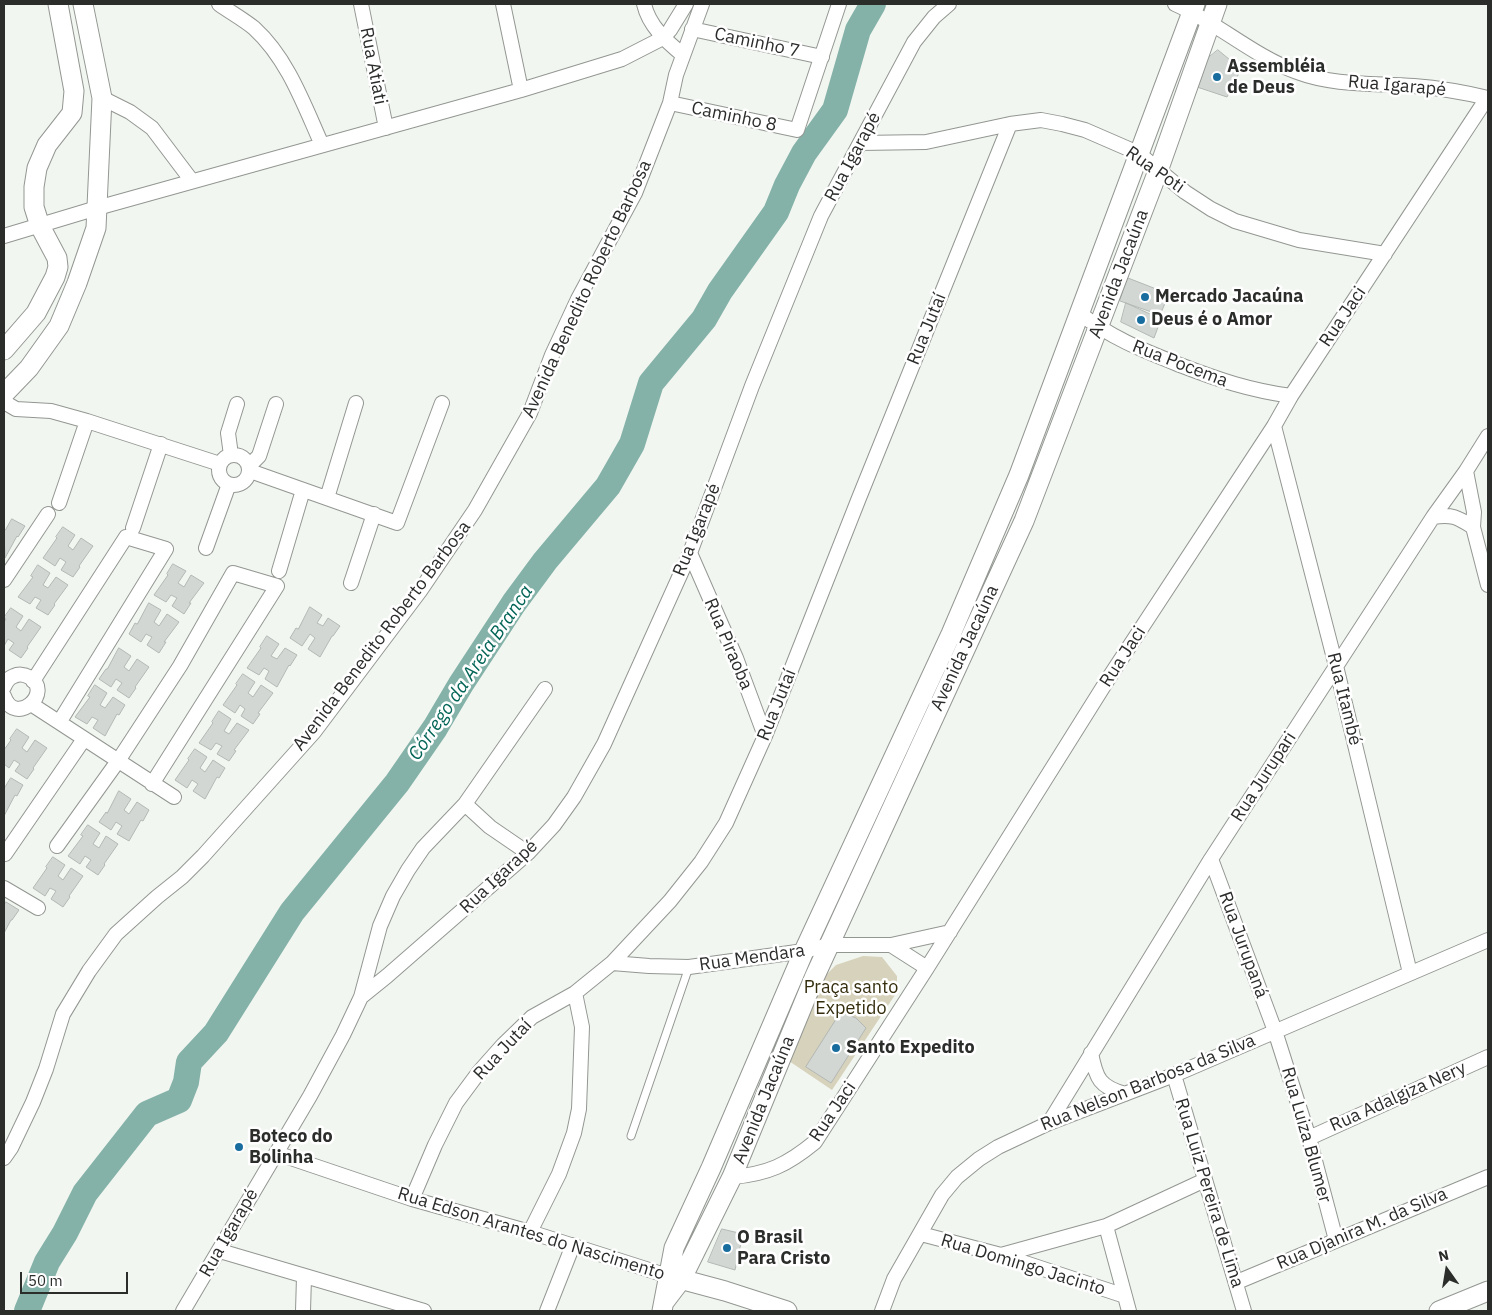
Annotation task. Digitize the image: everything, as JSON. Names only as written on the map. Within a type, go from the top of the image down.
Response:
[{"type":"street","points":[[4,350],[36,313],[56,277],[58,267],[57,258],[40,226],[34,206],[34,187],[37,168],[46,145],[72,113],[74,103],[74,91],[58,4]]},
{"type":"street","points":[[4,394],[29,368],[59,326],[91,246],[96,228],[102,98],[83,4]]},
{"type":"street","points":[[219,4],[253,28],[268,44],[294,84],[322,145]]},
{"type":"street","name":"Rua Atiati","points":[[361,4],[386,128]]},
{"type":"street","points":[[503,4],[521,90]]},
{"type":"street","points":[[644,4],[646,11],[663,38],[683,55]]},
{"type":"street","points":[[4,236],[622,60],[663,38],[686,4]]},
{"type":"street","name":"Avenida Benedito Roberto Barbosa","points":[[4,1158],[12,1148],[38,1088],[63,1014],[89,971],[116,934],[182,877],[203,856],[314,732],[420,590],[475,510],[530,413],[552,355],[578,299],[635,193],[670,103],[683,55],[702,4]]},
{"type":"street","points":[[822,57],[839,4]]},
{"type":"street","name":"Rua Igarapé","points":[[361,997],[528,852],[554,825],[574,797],[604,744],[690,553],[752,386],[817,224],[914,42],[934,18],[949,4]]},
{"type":"street","name":"Avenida Jacaúna","points":[[675,1278],[732,1177],[829,945],[1024,521],[1158,171],[1217,4]]},
{"type":"street","name":"Rua Igarapé","points":[[1187,6],[1263,57],[1298,72],[1332,81],[1446,89],[1488,98]]},
{"type":"street","name":"Avenida Jacaúna","points":[[675,1278],[674,1248],[711,1168],[804,951],[951,634],[1019,474],[1138,153],[1187,6]]},
{"type":"street","name":"Caminho 7","points":[[692,29],[822,57]]},
{"type":"street","name":"Caminho 8","points":[[670,103],[798,130],[822,57]]},
{"type":"street","points":[[102,98],[130,112],[152,128],[192,181]]},
{"type":"street","name":"Rua Jaci","points":[[732,1177],[771,1170],[796,1158],[815,1142],[950,932],[1110,676],[1274,426],[1291,396],[1488,98]]},
{"type":"street","name":"Rua Poti","points":[[860,144],[926,142],[1010,124],[1042,120],[1062,124],[1085,130],[1138,153],[1158,171],[1211,209],[1236,221],[1299,240],[1385,254]]},
{"type":"street","name":"Rua Jutaí","points":[[412,1198],[456,1103],[479,1072],[532,1017],[575,993],[612,963],[670,901],[701,862],[726,823],[765,736],[862,489],[1010,124]]},
{"type":"street","name":"Rua Pocema","points":[[1078,312],[1098,328],[1122,342],[1227,383],[1258,391],[1291,396]]},
{"type":"street","points":[[36,313],[59,326]]},
{"type":"street","points":[[4,402],[16,409],[51,411],[161,444],[226,459],[240,456],[244,458],[249,468],[303,490],[396,523],[442,403]]},
{"type":"street","points":[[327,498],[356,403]]},
{"type":"street","points":[[237,404],[228,433],[226,459],[219,468],[221,478],[229,484],[240,484],[248,476],[249,468],[258,456],[276,404]]},
{"type":"street","points":[[59,503],[87,421]]},
{"type":"street","name":"Rua Itambé","points":[[1274,426],[1336,666],[1410,973]]},
{"type":"street","name":"Rua Jurupari","points":[[1049,1123],[1211,859],[1433,516],[1466,471],[1488,436]]},
{"type":"street","points":[[133,528],[161,444]]},
{"type":"street","points":[[1466,471],[1474,512],[1473,527],[1488,586]]},
{"type":"street","points":[[206,548],[229,484]]},
{"type":"street","points":[[278,571],[303,490]]},
{"type":"street","points":[[4,580],[48,514]]},
{"type":"street","points":[[351,583],[374,514]]},
{"type":"street","points":[[1433,516],[1455,516],[1473,527]]},
{"type":"street","points":[[33,680],[126,537],[166,549],[60,721]]},
{"type":"street","name":"Rua Piraoba","points":[[690,553],[736,658],[765,736]]},
{"type":"street","points":[[57,846],[118,761],[180,666],[232,573],[277,586],[152,784]]},
{"type":"street","points":[[4,686],[12,676],[18,675],[29,677],[33,680],[37,690],[37,695],[31,704],[22,708],[6,707]]},
{"type":"street","name":"Rua Igarapé","points":[[183,1311],[310,1096],[361,997],[380,926],[393,896],[408,870],[423,848],[465,804],[545,689]]},
{"type":"street","points":[[31,704],[60,721],[84,739],[174,797]]},
{"type":"street","points":[[5,854],[84,739]]},
{"type":"street","points":[[465,804],[490,827],[528,852]]},
{"type":"street","name":"Rua Jurupaná","points":[[1211,859],[1275,1031]]},
{"type":"street","points":[[4,888],[38,908]]},
{"type":"street","name":"Rua Mendara","points":[[612,963],[649,966],[689,966],[804,951],[829,945],[891,944],[950,932]]},
{"type":"street","name":"Rua Nelson Barbosa da Silva","points":[[882,1311],[894,1279],[942,1195],[957,1177],[979,1159],[998,1147],[1049,1123],[1174,1076],[1488,940]]},
{"type":"street","points":[[891,944],[927,968]]},
{"type":"street","points":[[530,1232],[559,1174],[574,1132],[579,1109],[582,1027],[575,993]]},
{"type":"street","name":"Rua Luiza Blumer","points":[[1275,1031],[1309,1138],[1336,1240]]},
{"type":"street","points":[[1092,1054],[1094,1071],[1100,1080],[1110,1090],[1125,1094]]},
{"type":"street","name":"Rua Adalgiza Nery","points":[[1309,1138],[1488,1057]]},
{"type":"street","name":"Rua Luiz Pereira de Lima","points":[[1174,1076],[1237,1282],[1244,1311]]},
{"type":"street","name":"Rua Edson Arantes do Nascimento","points":[[276,1153],[412,1198],[573,1245],[675,1278],[725,1290],[787,1311]]},
{"type":"street","name":"Rua Djanira M. da Silva","points":[[1237,1282],[1488,1177]]},
{"type":"street","points":[[1001,1255],[1106,1226],[1205,1180]]},
{"type":"street","points":[[1106,1226],[1129,1311]]},
{"type":"street","name":"Rua Domingo Jacinto","points":[[921,1234],[1001,1255],[1125,1296]]},
{"type":"street","points":[[547,1311],[573,1245]]},
{"type":"street","points":[[220,1251],[409,1309],[424,1311]]},
{"type":"street","points":[[303,1311],[304,1277]]},
{"type":"street","points":[[663,1306],[675,1278]]},
{"type":"street","points":[[1439,1311],[1488,1291]]},
{"type":"lane","points":[[631,1136],[689,966]]},
{"type":"green space","name":"Praça santo Expetido","points":[[863,956],[882,957],[897,976],[897,992],[832,1090],[786,1059],[821,980],[836,965]]},
{"type":"building","name":"Assembléia de Deus","points":[[1218,50],[1241,69],[1227,97],[1194,86],[1203,62]]},
{"type":"building","name":"Mercado Jacaúna","points":[[1128,278],[1169,294],[1160,315],[1120,301]]},
{"type":"building","name":"Deus é o Amor","points":[[1126,303],[1161,319],[1154,338],[1121,322]]},
{"type":"building","points":[[12,519],[25,526],[5,558],[4,530]]},
{"type":"building","points":[[63,527],[75,535],[68,546],[73,550],[81,538],[93,546],[73,577],[61,570],[66,562],[60,558],[55,566],[43,558]]},
{"type":"building","points":[[173,564],[186,571],[178,583],[184,587],[191,575],[204,583],[189,603],[191,603],[184,614],[172,606],[177,598],[171,595],[166,602],[154,595]]},
{"type":"building","points":[[38,565],[50,573],[43,585],[48,588],[56,577],[68,585],[48,615],[36,608],[41,600],[35,597],[30,604],[18,597],[33,577],[31,576]]},
{"type":"building","points":[[149,603],[161,610],[154,622],[159,626],[167,614],[179,622],[164,642],[166,642],[159,653],[147,645],[152,637],[146,634],[141,642],[129,634]]},
{"type":"building","points":[[310,607],[322,615],[317,623],[323,626],[328,618],[340,626],[320,657],[308,649],[315,638],[310,634],[302,646],[290,638],[296,628],[298,629]]},
{"type":"building","points":[[11,608],[23,616],[16,627],[21,631],[29,619],[41,627],[21,658],[9,650],[14,643],[8,639],[4,646],[4,622],[6,619],[4,618]]},
{"type":"building","points":[[267,636],[279,644],[271,656],[277,659],[285,648],[297,655],[277,687],[265,679],[269,671],[264,668],[259,675],[247,668]]},
{"type":"building","points":[[119,648],[131,656],[124,667],[129,671],[137,659],[149,667],[129,698],[117,690],[122,683],[116,679],[111,687],[99,679]]},
{"type":"building","points":[[243,674],[255,682],[248,693],[253,697],[261,685],[273,693],[258,713],[260,714],[253,724],[241,716],[245,709],[240,705],[235,713],[223,705]]},
{"type":"building","points":[[95,685],[107,693],[100,705],[105,708],[113,697],[125,705],[119,715],[117,714],[105,736],[93,728],[98,720],[92,717],[87,724],[75,717],[90,697],[88,696]]},
{"type":"building","points":[[219,711],[231,719],[224,731],[229,734],[237,723],[249,730],[234,750],[236,751],[229,761],[217,754],[222,746],[216,743],[211,750],[199,743]]},
{"type":"building","points":[[17,729],[29,737],[22,748],[27,752],[35,740],[47,748],[27,779],[15,771],[20,764],[14,760],[9,768],[4,764],[4,750]]},
{"type":"building","points":[[195,749],[207,757],[200,768],[205,772],[213,760],[225,768],[219,778],[217,777],[205,799],[193,791],[198,784],[192,780],[187,788],[175,780]]},
{"type":"building","points":[[11,778],[23,785],[17,796],[15,795],[4,816],[4,789]]},
{"type":"building","points":[[119,791],[131,799],[124,810],[129,814],[137,802],[149,810],[129,841],[117,834],[122,826],[116,822],[111,830],[99,822],[107,813]]},
{"type":"building","points":[[88,825],[100,833],[93,844],[99,848],[106,836],[118,844],[98,875],[86,867],[91,860],[85,856],[80,864],[68,856],[83,836],[81,835]]},
{"type":"building","points":[[53,857],[65,865],[58,876],[63,880],[71,868],[83,876],[63,907],[51,899],[56,891],[50,888],[45,896],[33,888]]},
{"type":"building","points":[[6,902],[19,910],[4,933],[4,906]]},
{"type":"building","name":"Santo Expedito","points":[[841,1012],[856,1018],[866,1028],[831,1083],[806,1067]]},
{"type":"building","name":"O Brasil Para Cristo","points":[[722,1229],[743,1234],[735,1270],[708,1262]]},
{"type":"waterway","name":"Córrego da Areia Branca","points":[[27,1311],[47,1262],[65,1233],[85,1193],[147,1114],[179,1100],[186,1082],[189,1062],[216,1033],[292,912],[397,783],[435,728],[461,684],[514,603],[545,561],[608,486],[632,444],[651,383],[704,319],[720,291],[776,212],[787,185],[804,153],[835,110],[858,30],[873,4]]},
{"type":"place","name":"Assembléia de Deus","points":[[1217,77]]},
{"type":"place","name":"Mercado Jacaúna","points":[[1145,297]]},
{"type":"place","name":"Deus é o Amor","points":[[1141,320]]},
{"type":"place","name":"Santo Expedito","points":[[836,1048]]},
{"type":"place","name":"Boteco do Bolinha","points":[[239,1147]]},
{"type":"place","name":"O Brasil Para Cristo","points":[[727,1248]]}]
